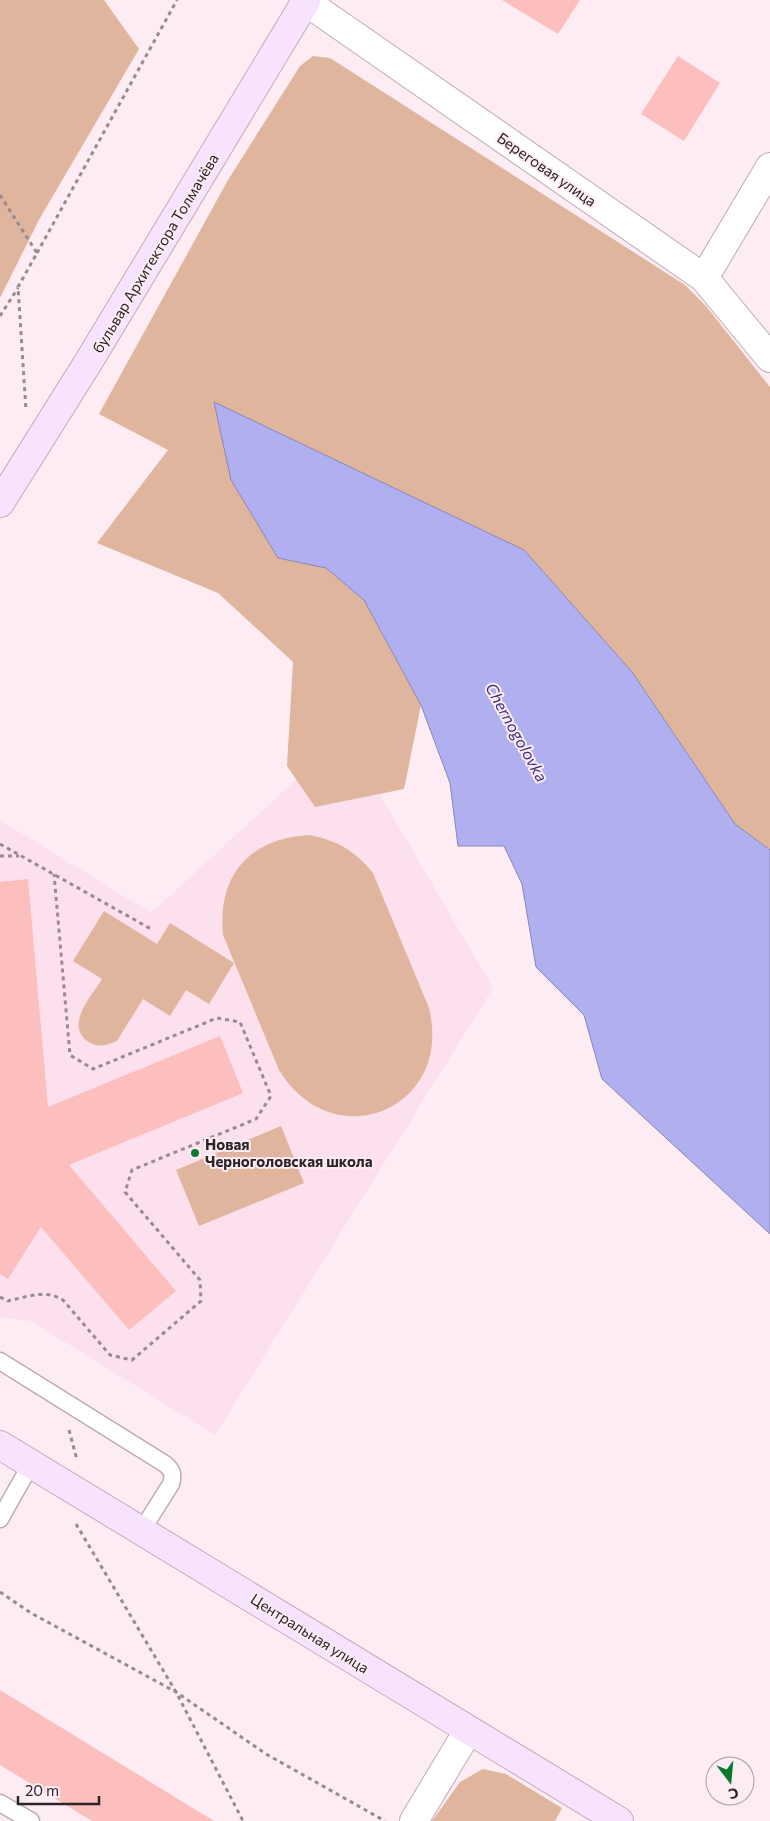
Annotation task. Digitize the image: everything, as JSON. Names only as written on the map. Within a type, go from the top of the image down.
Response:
[{"type":"street","name":"Береговая улица","points":[[306,0],[704,278],[770,358]]},
{"type":"street","name":"бульвар Архитектора Толмачёва","points":[[0,503],[89,361],[306,0]]},
{"type":"street","points":[[704,278],[770,167]]},
{"type":"street","name":"Центральная улица","points":[[0,1445],[619,1821]]},
{"type":"street","points":[[414,1821],[468,1730]]},
{"type":"lane","points":[[0,1361],[165,1464],[171,1470],[173,1477],[171,1484],[142,1530]]},
{"type":"lane","points":[[0,1519],[31,1464]]},
{"type":"lane","points":[[0,1803],[31,1821]]},
{"type":"path","points":[[0,316],[37,253],[176,0]]},
{"type":"path","points":[[0,195],[37,253]]},
{"type":"path","points":[[18,287],[26,413],[38,442]]},
{"type":"path","points":[[0,844],[151,929]]},
{"type":"path","points":[[0,856],[20,856]]},
{"type":"path","points":[[0,1296],[8,1301],[42,1293],[54,1295],[62,1300],[110,1355],[132,1360],[201,1301],[200,1280],[125,1192],[132,1170],[256,1119],[271,1096],[240,1022],[217,1018],[93,1069],[70,1055],[54,874]]},
{"type":"path","points":[[66,1422],[79,1468]]},
{"type":"path","points":[[75,1522],[176,1692],[244,1821]]},
{"type":"path","points":[[0,1592],[31,1613],[176,1692],[266,1754],[385,1821]]},
{"type":"shaded area","points":[[0,0],[104,0],[139,49],[40,218],[0,298]]},
{"type":"shaded area","points":[[313,56],[330,58],[685,285],[706,306],[770,387],[770,850],[735,824],[632,672],[524,550],[214,403],[278,558],[326,568],[364,600],[421,705],[404,789],[315,807],[287,766],[293,662],[218,593],[97,543],[168,450],[99,414],[228,180],[300,66]]},
{"type":"shaded area","name":"Новая Черноголовская школа","points":[[345,735],[493,988],[215,1435],[31,1321],[0,1317],[0,820],[151,913]]},
{"type":"shaded area","points":[[310,835],[329,840],[345,848],[360,859],[373,873],[429,1008],[432,1043],[424,1073],[407,1095],[384,1110],[357,1116],[329,1112],[302,1097],[279,1070],[223,935],[223,914],[226,894],[232,878],[242,864],[255,852],[270,843]]},
{"type":"shaded area","points":[[104,911],[157,944],[170,923],[234,963],[209,1004],[186,990],[170,1016],[143,999],[117,1041],[102,1046],[94,1045],[87,1041],[81,1034],[79,1018],[87,1001],[102,979],[73,961]]},
{"type":"shaded area","points":[[281,1126],[304,1183],[199,1226],[176,1170]]},
{"type":"shaded area","points":[[483,1769],[506,1774],[562,1808],[555,1821],[432,1821],[460,1782]]},
{"type":"water","name":"Chernogolovka","points":[[214,402],[524,550],[632,672],[735,824],[770,850],[770,1234],[602,1079],[584,1015],[536,967],[522,884],[504,846],[458,846],[450,783],[421,705],[364,600],[326,568],[278,558],[231,480]]},
{"type":"building","points":[[502,0],[580,0],[558,34]]},
{"type":"building","points":[[678,56],[720,83],[684,141],[641,114]]},
{"type":"building","points":[[28,879],[48,1107],[220,1036],[243,1093],[69,1165],[176,1291],[129,1330],[41,1227],[8,1279],[0,1274],[0,882]]},
{"type":"building","points":[[0,1690],[214,1821],[92,1821],[0,1765]]},
{"type":"place","name":"Новая Черноголовская школа","points":[[195,1153]]}]
